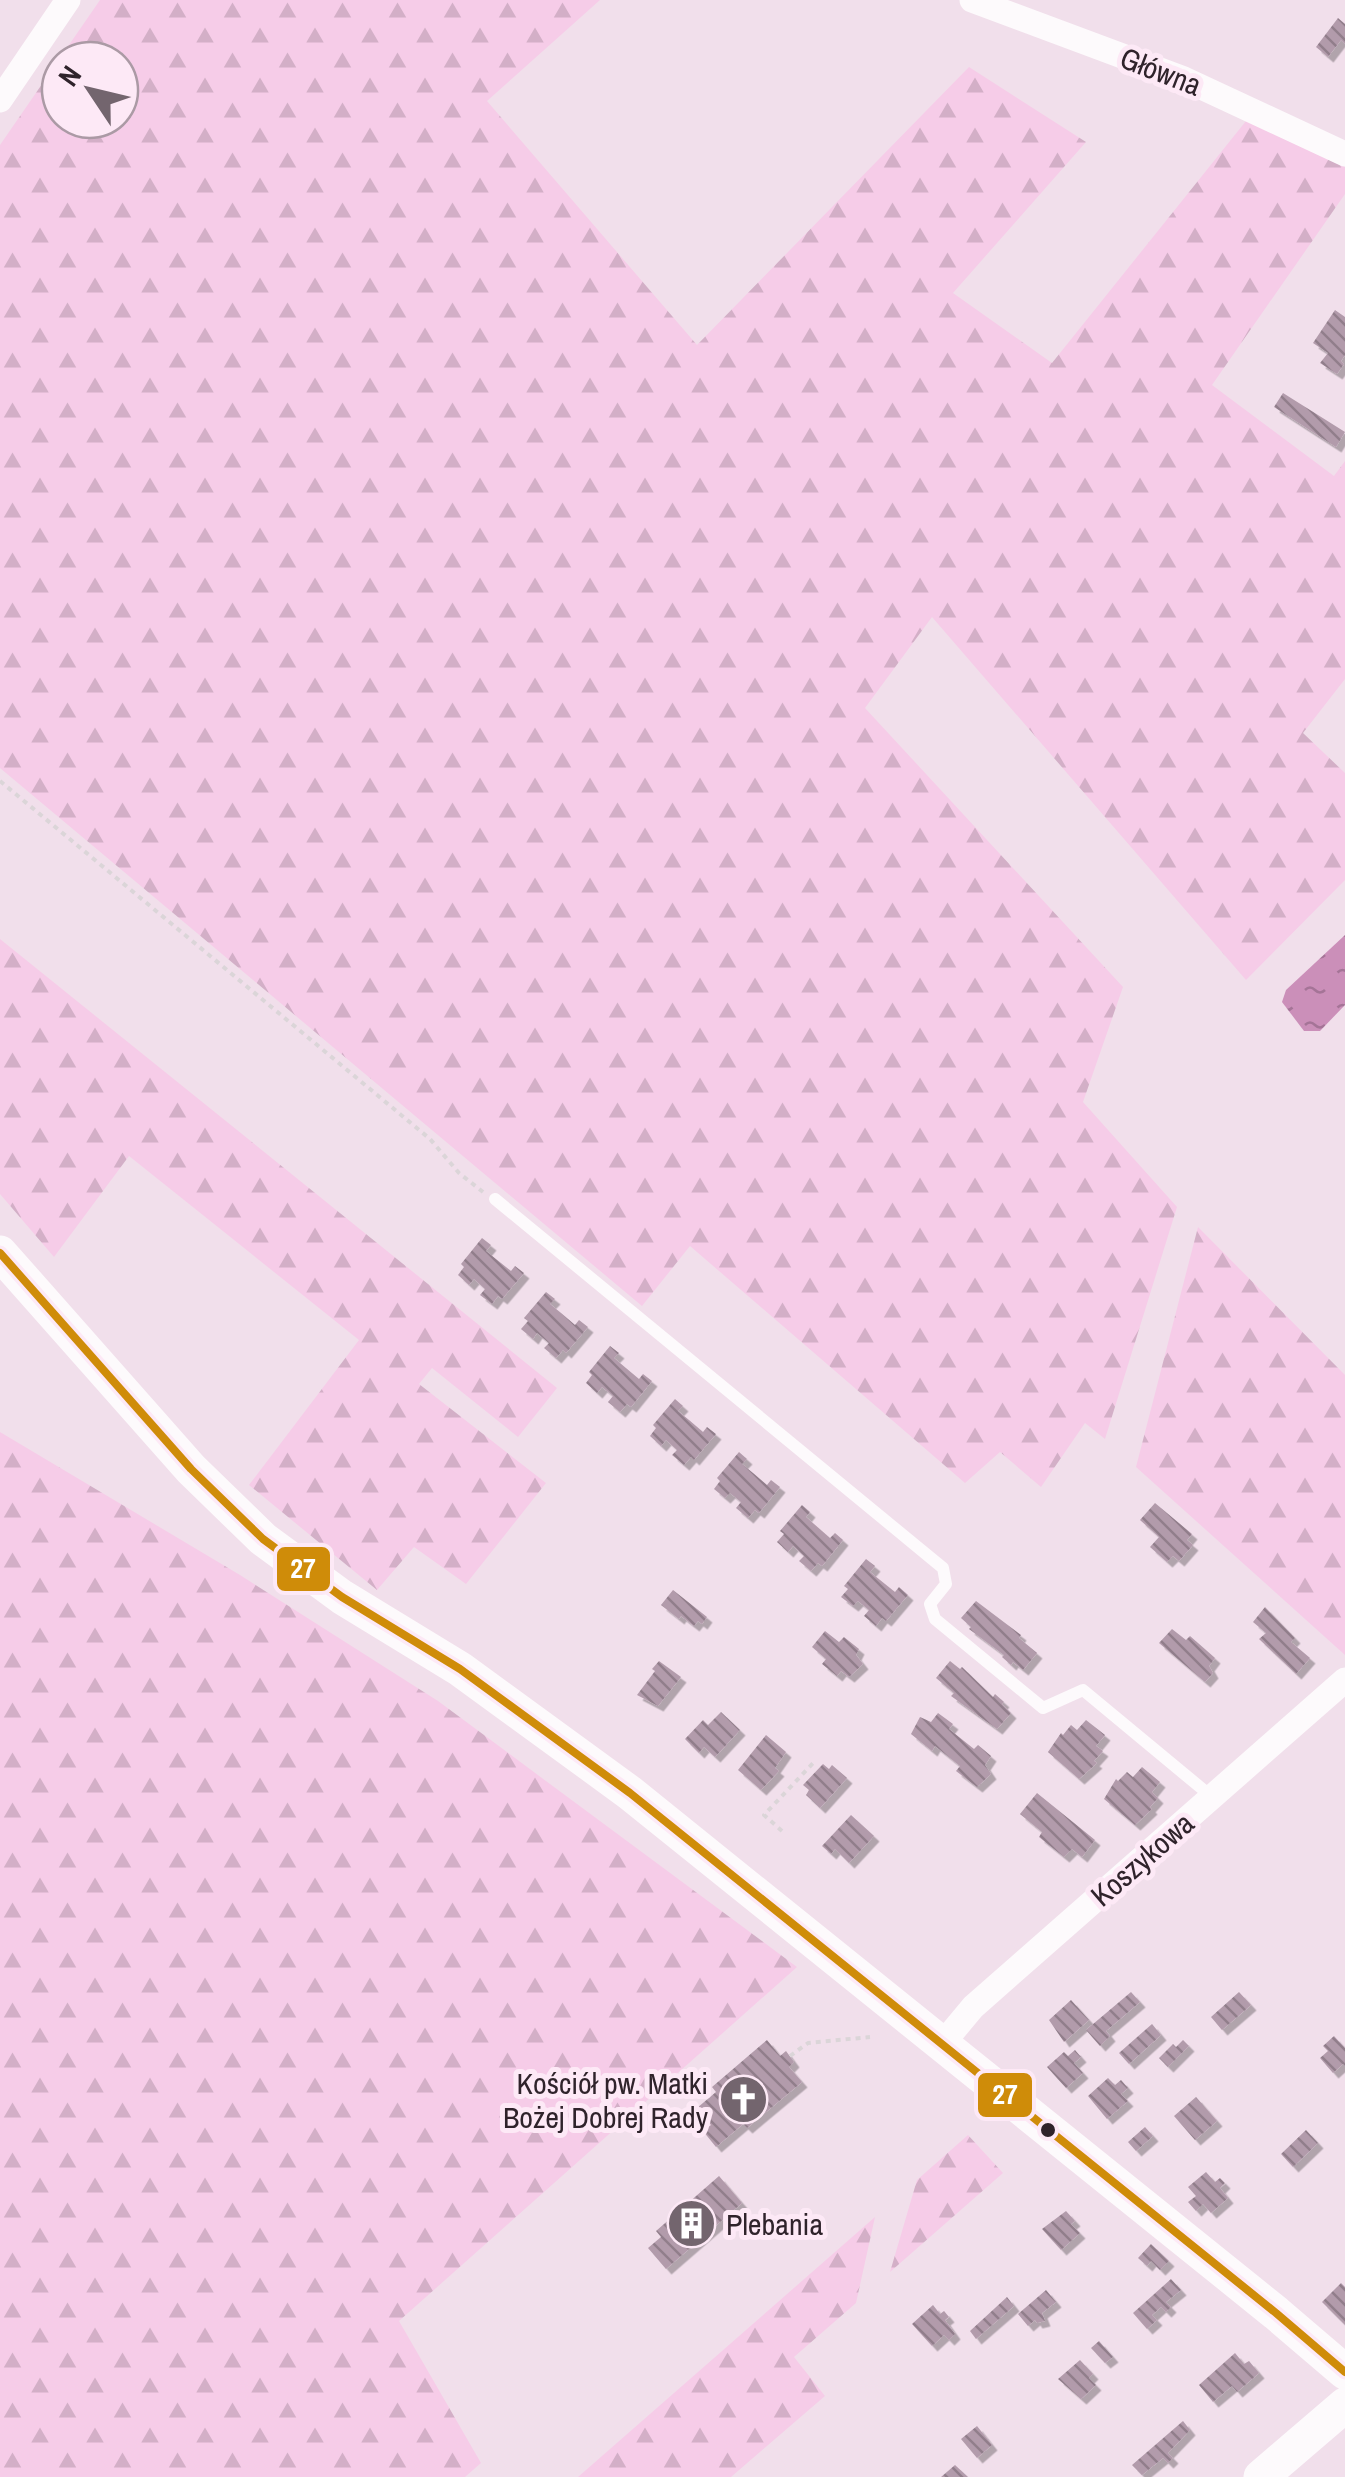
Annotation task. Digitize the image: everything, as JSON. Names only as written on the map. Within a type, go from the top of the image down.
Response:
[{"type":"street","points":[[0,100],[68,0]]},
{"type":"street","name":"Główna","points":[[972,0],[1184,79],[1345,154]]},
{"type":"street","points":[[0,1254],[192,1469],[263,1539],[342,1598],[460,1669],[544,1728],[943,2043],[1345,2372]]},
{"type":"street","name":"Koszykowa","points":[[943,2043],[973,2007],[1345,1680]]},
{"type":"street","points":[[1261,2477],[1345,2405]]},
{"type":"lane","points":[[495,1198],[942,1568],[946,1584],[930,1604],[934,1619],[1043,1708],[1083,1690],[1212,1797]]},
{"type":"path","points":[[0,781],[408,1120],[458,1173],[495,1198]]},
{"type":"path","points":[[782,1831],[764,1815],[816,1760]]},
{"type":"path","points":[[790,2056],[808,2043],[870,2038]]},
{"type":"green space","points":[[100,0],[600,0],[487,101],[697,345],[969,67],[1086,142],[953,293],[1052,363],[1246,121],[1345,167],[1345,194],[1212,385],[1334,476],[1345,461],[1345,679],[1303,733],[1345,773],[1345,880],[1246,980],[932,617],[865,708],[1123,987],[1083,1102],[1177,1207],[1105,1439],[1085,1423],[1041,1487],[1000,1452],[965,1483],[690,1246],[642,1306],[0,768],[0,145],[40,87],[40,140],[140,140],[140,40],[72,40]]},
{"type":"green space","points":[[0,939],[557,1388],[518,1437],[432,1368],[419,1384],[546,1483],[466,1584],[414,1547],[377,1590],[249,1485],[359,1340],[129,1156],[54,1257],[0,1194]]},
{"type":"green space","points":[[1198,1227],[1345,1375],[1345,1655],[1136,1467]]},
{"type":"green space","points":[[0,1432],[240,1575],[438,1701],[797,1967],[399,2321],[481,2463],[465,2477],[0,2477]]},
{"type":"green space","points":[[968,2135],[1003,2173],[890,2272],[917,2180]]},
{"type":"green space","points":[[875,2217],[856,2303],[794,2357],[825,2396],[731,2477],[578,2477]]},
{"type":"water","points":[[1345,935],[1345,1005],[1320,1031],[1304,1031],[1282,1002],[1286,990]]},
{"type":"building","points":[[1338,18],[1345,24],[1345,44],[1341,40],[1328,57],[1316,47]]},
{"type":"building","points":[[1335,310],[1345,317],[1345,355],[1341,361],[1344,364],[1337,374],[1320,363],[1328,353],[1313,343]]},
{"type":"building","points":[[1283,393],[1345,432],[1336,447],[1274,407]]},
{"type":"building","points":[[482,1238],[491,1245],[486,1251],[511,1271],[515,1266],[524,1273],[502,1299],[498,1296],[492,1304],[480,1295],[485,1289],[474,1279],[469,1285],[458,1275],[464,1267],[461,1264]]},
{"type":"building","points":[[546,1292],[555,1299],[550,1304],[575,1325],[579,1320],[588,1327],[566,1353],[563,1350],[556,1358],[544,1348],[549,1343],[537,1333],[533,1339],[521,1329],[528,1321],[524,1318]]},
{"type":"building","points":[[610,1346],[619,1353],[614,1358],[639,1379],[643,1374],[652,1381],[631,1407],[627,1404],[620,1412],[608,1402],[613,1396],[602,1387],[597,1393],[586,1383],[592,1375],[589,1372]]},
{"type":"building","points":[[675,1399],[683,1406],[678,1411],[703,1432],[707,1427],[716,1434],[694,1460],[691,1457],[684,1465],[672,1455],[677,1450],[666,1440],[661,1446],[650,1436],[656,1428],[653,1425]]},
{"type":"building","points":[[739,1452],[747,1459],[742,1464],[767,1485],[771,1480],[780,1487],[759,1513],[755,1510],[748,1518],[736,1508],[741,1502],[730,1493],[725,1498],[714,1489],[720,1481],[717,1478]]},
{"type":"building","points":[[1155,1503],[1192,1534],[1187,1540],[1193,1545],[1179,1561],[1173,1556],[1167,1562],[1150,1547],[1159,1537],[1140,1520]]},
{"type":"building","points":[[802,1505],[810,1512],[806,1517],[830,1538],[835,1533],[843,1540],[822,1566],[818,1563],[811,1571],[799,1561],[804,1556],[793,1546],[788,1552],[777,1542],[784,1534],[780,1531]]},
{"type":"building","points":[[866,1559],[875,1566],[870,1572],[895,1592],[899,1587],[908,1595],[886,1621],[882,1618],[876,1626],[864,1616],[869,1610],[858,1601],[853,1606],[841,1597],[848,1589],[844,1586]]},
{"type":"building","points":[[673,1590],[707,1617],[702,1624],[698,1621],[694,1626],[661,1605]]},
{"type":"building","points":[[976,1601],[1021,1635],[1019,1638],[1037,1653],[1023,1670],[1013,1662],[1011,1665],[961,1618]]},
{"type":"building","points":[[1265,1607],[1295,1638],[1291,1642],[1310,1658],[1296,1674],[1259,1639],[1266,1633],[1253,1622]]},
{"type":"building","points":[[1172,1629],[1186,1640],[1190,1636],[1215,1658],[1209,1666],[1213,1673],[1205,1682],[1159,1643]]},
{"type":"building","points":[[825,1631],[839,1642],[844,1637],[859,1649],[856,1655],[863,1664],[849,1677],[841,1671],[837,1676],[822,1664],[826,1659],[812,1647]]},
{"type":"building","points":[[659,1661],[681,1677],[658,1706],[637,1695]]},
{"type":"building","points":[[950,1661],[1004,1702],[1011,1713],[997,1729],[951,1696],[954,1693],[936,1678]]},
{"type":"building","points":[[721,1712],[740,1730],[715,1757],[704,1747],[699,1753],[685,1739],[703,1720],[708,1725]]},
{"type":"building","points":[[938,1713],[953,1724],[949,1729],[974,1749],[978,1745],[991,1756],[985,1765],[991,1774],[977,1787],[956,1771],[960,1766],[935,1746],[932,1751],[911,1734],[920,1717],[931,1722]]},
{"type":"building","points":[[1086,1720],[1105,1735],[1096,1746],[1103,1751],[1094,1761],[1097,1763],[1079,1779],[1048,1752],[1061,1733],[1071,1725],[1077,1730]]},
{"type":"building","points":[[766,1735],[786,1752],[775,1768],[779,1771],[761,1790],[738,1770]]},
{"type":"building","points":[[823,1764],[829,1769],[832,1765],[847,1778],[820,1808],[806,1795],[809,1790],[803,1785]]},
{"type":"building","points":[[1142,1767],[1160,1782],[1152,1792],[1158,1798],[1152,1809],[1135,1825],[1104,1799],[1116,1779],[1127,1772],[1133,1777]]},
{"type":"building","points":[[1037,1793],[1095,1840],[1082,1857],[1072,1849],[1064,1857],[1039,1837],[1042,1832],[1020,1814]]},
{"type":"building","points":[[851,1815],[874,1836],[849,1863],[835,1849],[831,1854],[822,1846]]},
{"type":"building","points":[[1131,1992],[1140,2002],[1106,2031],[1110,2036],[1100,2046],[1086,2030]]},
{"type":"building","points":[[1239,1992],[1251,2005],[1222,2030],[1211,2017]]},
{"type":"building","points":[[1071,2000],[1089,2020],[1064,2042],[1049,2020]]},
{"type":"building","points":[[1152,2024],[1161,2035],[1129,2064],[1119,2053]]},
{"type":"building","points":[[1334,2036],[1345,2048],[1345,2066],[1333,2073],[1320,2058],[1328,2051],[1323,2046]]},
{"type":"building","name":"Kościół pw. Matki Bożej Dobrej Rady","points":[[767,2040],[780,2056],[786,2051],[794,2062],[789,2067],[802,2082],[747,2128],[743,2124],[716,2147],[703,2131],[711,2125],[697,2108],[716,2092],[712,2087]]},
{"type":"building","points":[[1183,2040],[1189,2046],[1168,2067],[1159,2058]]},
{"type":"building","points":[[1075,2050],[1081,2057],[1074,2063],[1083,2073],[1066,2088],[1047,2067],[1064,2052],[1068,2056]]},
{"type":"building","points":[[1108,2078],[1115,2085],[1121,2080],[1128,2088],[1121,2094],[1128,2101],[1107,2119],[1088,2096]]},
{"type":"building","points":[[1196,2097],[1217,2121],[1195,2140],[1174,2116]]},
{"type":"building","points":[[1145,2127],[1153,2136],[1136,2151],[1128,2142]]},
{"type":"building","points":[[1306,2130],[1318,2143],[1293,2167],[1281,2154]]},
{"type":"building","points":[[1206,2172],[1215,2182],[1220,2178],[1225,2183],[1220,2188],[1228,2198],[1211,2213],[1203,2204],[1196,2211],[1188,2202],[1196,2196],[1188,2187]]},
{"type":"building","name":"Plebania","points":[[719,2176],[742,2203],[666,2269],[648,2248],[661,2237],[656,2231]]},
{"type":"building","points":[[1066,2211],[1080,2233],[1061,2250],[1042,2229]]},
{"type":"building","points":[[1151,2244],[1169,2261],[1160,2270],[1151,2261],[1147,2266],[1138,2258]]},
{"type":"building","points":[[1171,2279],[1181,2290],[1166,2302],[1171,2307],[1166,2312],[1161,2307],[1152,2315],[1157,2320],[1147,2329],[1133,2313]]},
{"type":"building","points":[[1341,2283],[1345,2287],[1345,2325],[1322,2302]]},
{"type":"building","points":[[1046,2290],[1056,2302],[1042,2313],[1045,2321],[1035,2320],[1028,2326],[1018,2314]]},
{"type":"building","points":[[1007,2297],[1014,2306],[976,2339],[970,2331]]},
{"type":"building","points":[[933,2305],[949,2317],[945,2320],[955,2334],[949,2340],[944,2335],[932,2346],[912,2324]]},
{"type":"building","points":[[1099,2341],[1113,2357],[1105,2363],[1091,2348]]},
{"type":"building","points":[[1235,2353],[1259,2373],[1237,2392],[1232,2386],[1213,2402],[1199,2385]]},
{"type":"building","points":[[1080,2360],[1093,2374],[1089,2378],[1096,2385],[1081,2399],[1058,2379]]},
{"type":"building","points":[[1183,2421],[1190,2430],[1168,2453],[1173,2458],[1168,2463],[1163,2458],[1142,2475],[1132,2465]]},
{"type":"building","points":[[977,2426],[992,2445],[977,2458],[961,2439]]},
{"type":"building","points":[[955,2465],[968,2477],[941,2477]]},
{"type":"transit line","name":"27","points":[[0,1253],[191,1469],[263,1539],[342,1597],[460,1669],[630,1793],[1345,2372]]},
{"type":"place","name":"Kościół pw. Matki Bożej Dobrej Rady","points":[[743,2100]]},
{"type":"place","name":"Plebania","points":[[691,2224]]}]
